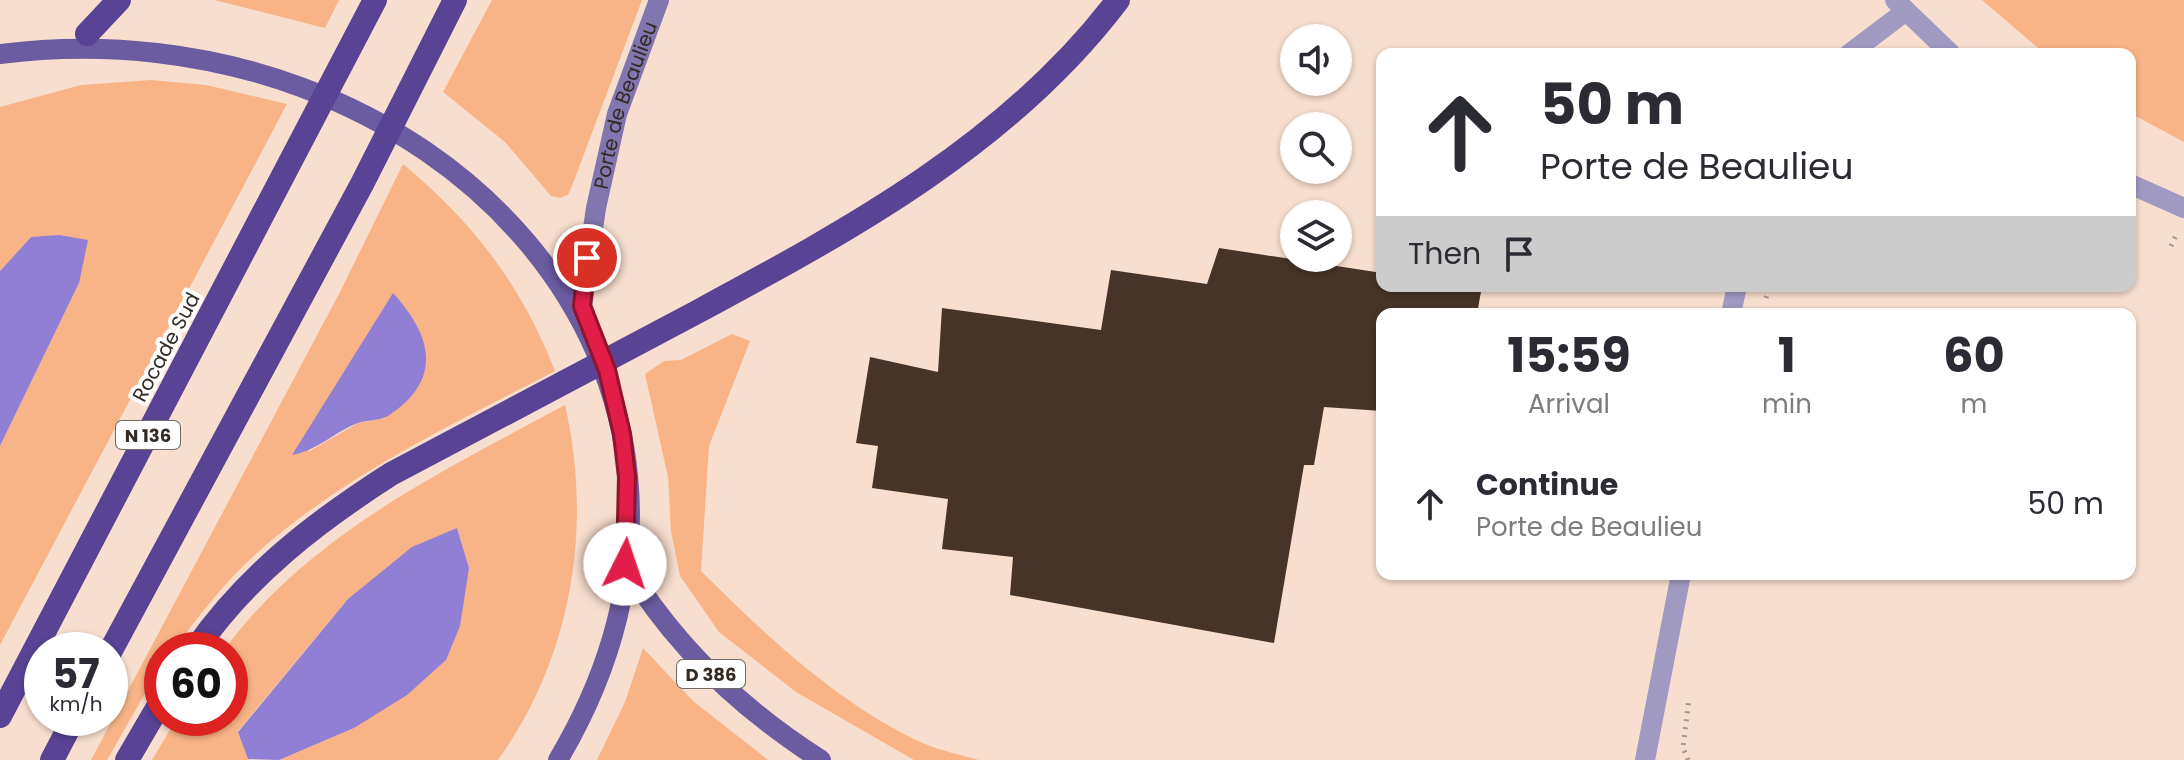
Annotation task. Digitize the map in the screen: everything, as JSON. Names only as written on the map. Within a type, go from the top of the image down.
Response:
[{"type":"highway","points":[[87,34],[119,0]]},
{"type":"highway","name":"Rocade Sud","points":[[0,716],[375,0]]},
{"type":"highway","points":[[121,632],[362,184],[455,0]]},
{"type":"highway","points":[[210,632],[245,588],[333,512],[391,474],[836,236],[948,163],[1047,79],[1118,0]]},
{"type":"highway","points":[[127,760],[144,731]]},
{"type":"highway","points":[[52,760],[65,736]]},
{"type":"main road","name":"Porte de Beaulieu","points":[[582,306],[596,208],[617,114],[659,0]]},
{"type":"main road","points":[[0,54],[87,34],[118,32]]},
{"type":"main road","points":[[322,63],[358,79]]},
{"type":"main road","points":[[382,92],[416,113]]},
{"type":"main road","points":[[523,210],[565,272],[582,306],[613,391],[627,477],[625,564],[617,614],[599,674],[558,760]]},
{"type":"main road","name":"D 386","points":[[625,564],[658,614],[698,662],[772,726],[821,760]]},
{"type":"street","points":[[1855,48],[1900,6],[1945,48]]},
{"type":"street","points":[[2136,187],[2184,208]]},
{"type":"street","points":[[1645,760],[1680,580]]},
{"type":"street","points":[[1654,713],[1660,760]]},
{"type":"shaded area","points":[[214,0],[339,0],[325,28]]},
{"type":"shaded area","points":[[492,0],[642,0],[572,186],[568,195],[560,198],[551,196],[505,142],[443,92]]},
{"type":"shaded area","points":[[1982,0],[2184,0],[2184,142],[2136,116],[2136,48],[2038,48]]},
{"type":"shaded area","points":[[151,80],[206,85],[287,104],[0,645],[0,446],[79,283],[31,237],[0,271],[0,107],[81,85]]},
{"type":"shaded area","points":[[403,164],[452,209],[493,257],[527,311],[555,371],[439,431],[326,499],[245,564],[187,632],[159,632],[340,292]],"holes":[[[393,294],[400,301],[385,418],[358,423],[308,452]]]},
{"type":"shaded area","points":[[59,235],[88,240],[79,283],[0,446],[0,271],[31,237]]},
{"type":"shaded area","points":[[393,293],[407,309],[423,342],[426,358],[418,388],[388,416],[358,423],[309,450],[292,455]]},
{"type":"shaded area","points":[[732,334],[750,341],[709,446],[701,571],[778,644],[864,711],[925,744],[979,760],[914,760],[796,692],[719,632],[680,576],[671,531],[668,477],[645,374],[664,361],[681,360]]},
{"type":"shaded area","points":[[565,405],[577,497],[576,544],[570,590],[544,678],[498,760],[279,760],[354,728],[469,568],[457,528],[348,599],[248,719],[248,632],[239,632],[296,572],[337,539],[380,509]]},
{"type":"shaded area","points":[[457,528],[469,568],[460,626],[446,660],[407,695],[354,728],[279,760],[248,759],[239,736],[248,736],[248,720],[348,599],[412,547]]},
{"type":"shaded area","points":[[643,648],[693,701],[768,760],[597,760],[625,702]]},
{"type":"shaded area","points":[[144,660],[144,695],[128,723],[128,690]]},
{"type":"shaded area","points":[[104,736],[121,736],[107,760],[91,760]]},
{"type":"shaded area","points":[[166,736],[240,736],[249,760],[152,760]]},
{"type":"building","points":[[1219,248],[1280,257],[1280,272],[1352,272],[1352,268],[1376,272],[1376,292],[1481,292],[1478,308],[1376,308],[1376,411],[1324,407],[1314,465],[1304,465],[1274,643],[1010,595],[1013,557],[942,549],[948,499],[872,488],[878,446],[856,443],[870,357],[938,372],[942,308],[1101,330],[1111,270],[1207,284]]},
{"type":"route","points":[[587,258],[582,306],[607,370],[622,434],[627,477],[625,564]]}]
